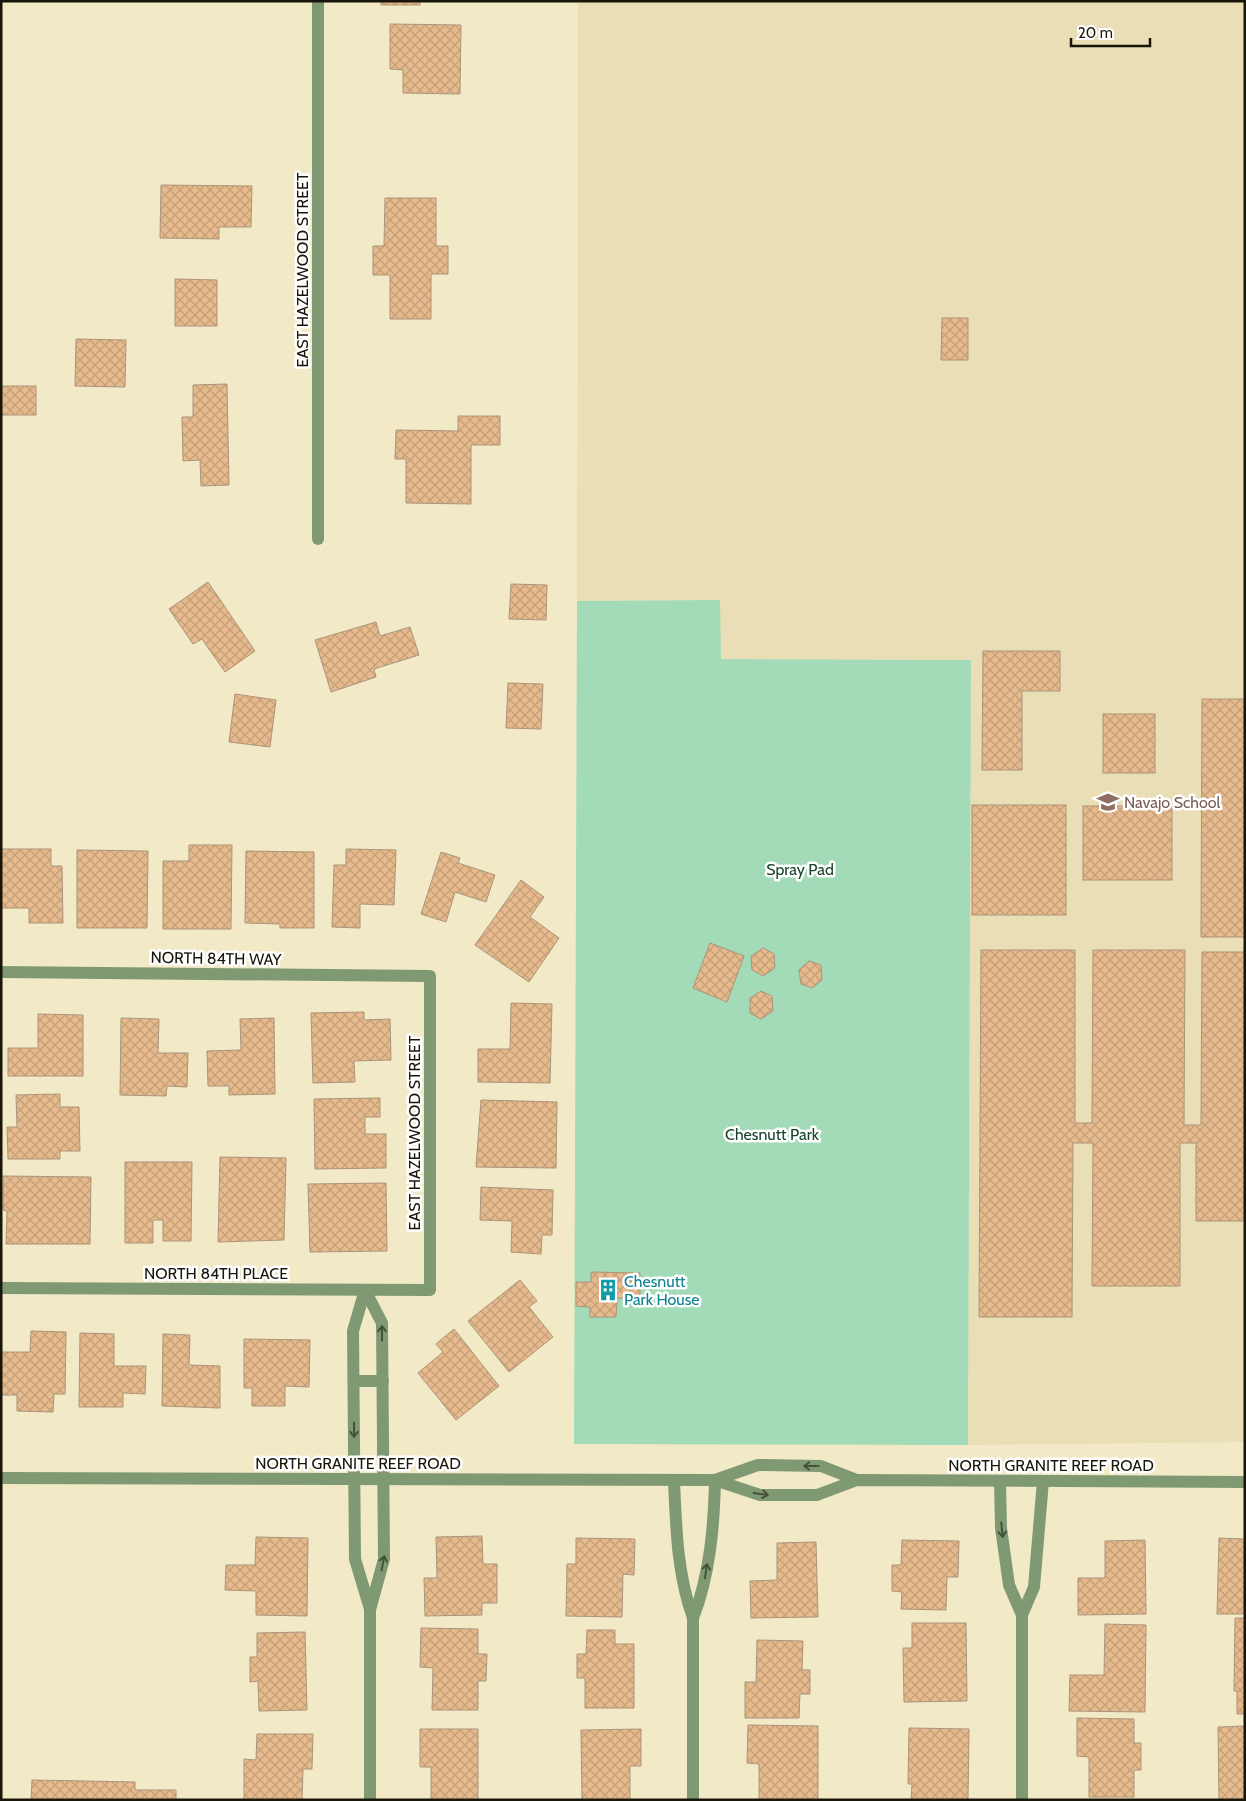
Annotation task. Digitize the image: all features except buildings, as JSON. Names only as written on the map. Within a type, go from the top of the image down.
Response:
[{"type":"street","name":"EAST HAZELWOOD STREET","points":[[318,1],[318,539]]},
{"type":"street","name":"NORTH 84TH WAY","points":[[1,972],[430,976]]},
{"type":"street","name":"EAST HAZELWOOD STREET","points":[[430,976],[430,1290]]},
{"type":"street","name":"NORTH 84TH PLACE","points":[[1,1288],[430,1290]]},
{"type":"street","points":[[365,1290],[353,1330],[355,1560],[370,1610]]},
{"type":"street","points":[[365,1290],[382,1322],[384,1560],[370,1610],[370,1800]]},
{"type":"street","points":[[354,1381],[382,1381]]},
{"type":"street","name":"NORTH GRANITE REEF ROAD","points":[[715,1480],[758,1465],[822,1466],[857,1480]]},
{"type":"street","name":"NORTH GRANITE REEF ROAD","points":[[1,1478],[715,1480],[760,1495],[817,1495],[857,1480],[1245,1482]]},
{"type":"street","points":[[674,1480],[676,1527],[685,1595],[693,1618],[692,1800]]},
{"type":"street","points":[[693,1618],[702,1594],[713,1523],[715,1480]]},
{"type":"street","points":[[1000,1481],[1002,1528],[1009,1585],[1022,1615]]},
{"type":"street","points":[[1022,1800],[1022,1615],[1034,1586],[1043,1481]]},
{"type":"shaded area","name":"Navajo School","points":[[578,1],[1245,1],[1245,1442],[968,1445],[971,660],[720,659],[720,600],[577,601]]},
{"type":"green space","name":"Chesnutt Park","points":[[720,600],[721,659],[971,660],[968,1445],[574,1444],[577,601]]},
{"type":"place","name":"Navajo School","points":[[1108,802]]},
{"type":"place","name":"Chesnutt Park House","points":[[608,1290]]},
{"type":"park label","name":"Spray Pad","points":[[800,869]]}]
